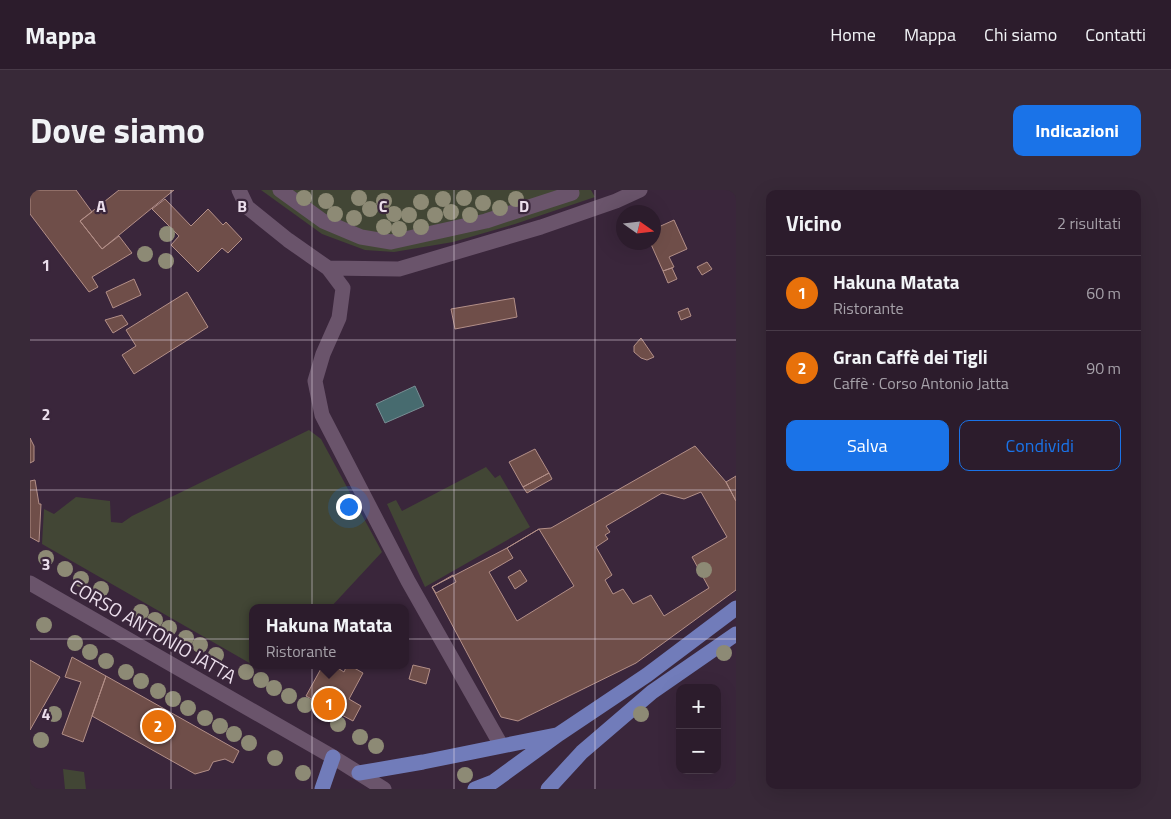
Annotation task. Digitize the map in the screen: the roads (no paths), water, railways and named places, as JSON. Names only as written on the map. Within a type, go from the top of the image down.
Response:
[{"type":"main road","points":[[475,789],[494,782],[647,674],[736,608]]},
{"type":"main road","points":[[548,789],[582,752],[652,692],[736,634]]},
{"type":"main road","points":[[359,773],[560,734]]},
{"type":"main road","points":[[322,789],[333,757]]},
{"type":"main road","points":[[561,789],[566,769]]},
{"type":"street","points":[[239,190],[247,207],[288,240],[328,268],[343,288],[339,318],[323,354],[315,381],[322,415],[408,581],[501,745]]},
{"type":"street","points":[[280,190],[323,221],[361,237],[391,242],[486,221],[572,193],[571,190]]},
{"type":"street","points":[[328,268],[399,269],[541,228],[616,201],[640,190]]},
{"type":"street","name":"CORSO ANTONIO JATTA","points":[[30,583],[333,757],[384,789]]},
{"type":"place","name":"Hakuna Matata","points":[[329,704]]},
{"type":"place","name":"Gran Caffè dei Tigli","points":[[158,726]]}]
